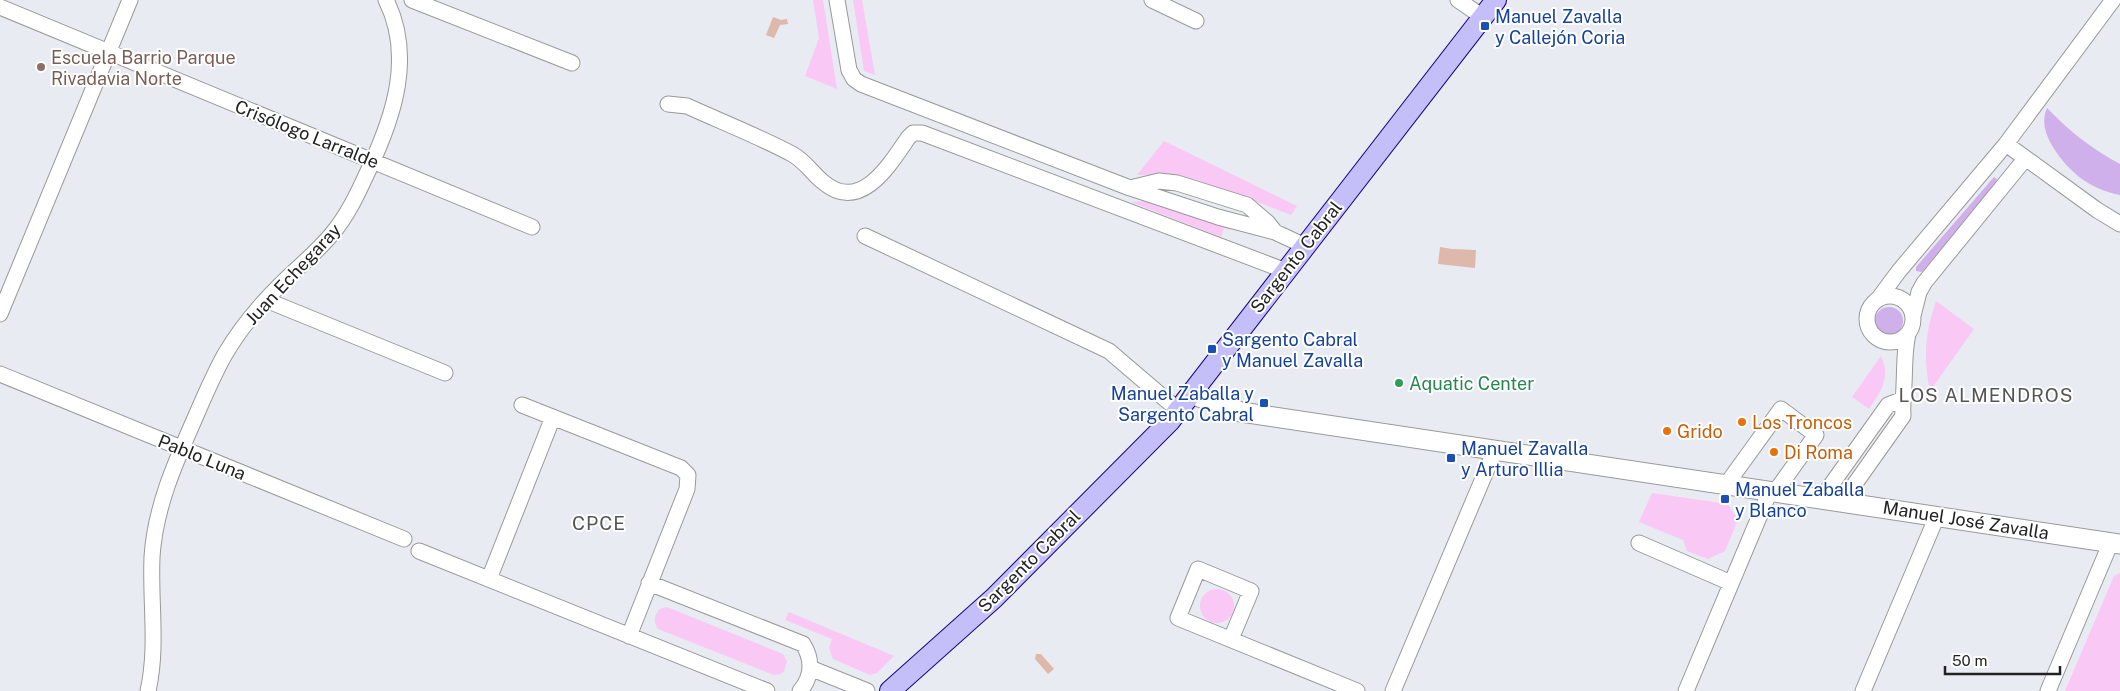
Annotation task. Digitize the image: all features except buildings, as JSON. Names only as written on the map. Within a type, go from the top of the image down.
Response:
[{"type":"main road","name":"Sargento Cabral","points":[[890,691],[994,598],[1170,421],[1496,0]]},
{"type":"street","points":[[0,314],[130,0]]},
{"type":"street","name":"Juan Echegaray","points":[[148,691],[153,659],[152,575],[154,538],[163,498],[182,448],[225,355],[245,325],[266,300],[319,249],[340,225],[355,200],[373,161],[393,109],[400,74],[398,30],[386,0]]},
{"type":"street","points":[[412,0],[572,64]]},
{"type":"street","points":[[837,0],[849,70],[854,79],[861,84],[1130,188],[1218,217],[1275,232],[1305,246]]},
{"type":"street","points":[[1152,0],[1196,21]]},
{"type":"street","points":[[1458,0],[1483,17]]},
{"type":"street","points":[[1904,360],[1900,351],[1889,342],[1875,337],[1867,325],[1869,309],[2006,144],[2113,0]]},
{"type":"street","name":"Crisólogo Larralde","points":[[0,7],[532,227]]},
{"type":"street","points":[[668,104],[687,106],[790,153],[806,164],[824,184],[834,189],[846,192],[867,187],[882,175],[913,133],[922,133],[1286,271]]},
{"type":"street","points":[[2006,144],[2096,210],[2120,224]]},
{"type":"street","points":[[1842,502],[1903,416],[1904,360],[1908,334],[1911,329],[1919,292],[1924,283],[2025,159]]},
{"type":"street","points":[[865,236],[1109,351],[1178,410]]},
{"type":"street","points":[[1879,298],[1886,296],[1901,298],[1907,303],[1913,316]]},
{"type":"street","points":[[266,300],[445,373]]},
{"type":"street","points":[[1889,342],[1896,342],[1908,334]]},
{"type":"street","name":"Pablo Luna","points":[[0,374],[404,539]]},
{"type":"street","name":"Manuel José Zavalla","points":[[1191,394],[1241,412],[2116,543]]},
{"type":"street","points":[[1821,499],[1888,405],[1902,400]]},
{"type":"street","points":[[522,405],[681,468],[688,475],[687,489],[629,636]]},
{"type":"street","points":[[1686,691],[1731,582],[1773,491],[1816,435],[1780,410],[1726,485]]},
{"type":"street","points":[[489,579],[553,417]]},
{"type":"street","points":[[1393,691],[1495,450]]},
{"type":"street","points":[[1863,691],[1937,516]]},
{"type":"street","points":[[1639,543],[1731,582]]},
{"type":"street","points":[[2048,691],[2116,543]]},
{"type":"street","points":[[419,552],[767,691]]},
{"type":"street","points":[[1231,639],[1251,591],[1198,569],[1178,618],[1357,691]]},
{"type":"street","points":[[649,583],[803,644],[810,658],[810,668],[804,690]]},
{"type":"street","points":[[810,668],[867,691]]},
{"type":"shaded area","points":[[813,0],[823,0],[837,89],[805,76],[819,38]]},
{"type":"shaded area","points":[[853,0],[862,0],[875,75],[864,71]]},
{"type":"shaded area","points":[[773,17],[781,20],[787,19],[788,24],[780,25],[774,38],[766,35]]},
{"type":"shaded area","points":[[2047,108],[2081,139],[2120,164],[2120,195],[2088,183],[2063,161],[2046,133],[2044,121]]},
{"type":"shaded area","points":[[1164,141],[1297,206],[1291,215],[1255,201],[1221,192],[1183,177],[1172,175],[1137,175]]},
{"type":"shaded area","points":[[1994,177],[1997,179],[1996,182],[1922,272],[1916,271],[1916,267]]},
{"type":"shaded area","points":[[1154,201],[1232,226],[1230,230],[1224,228],[1221,237],[1131,202]]},
{"type":"shaded area","points":[[1440,247],[1476,250],[1475,268],[1438,264]]},
{"type":"shaded area","points":[[1936,301],[1974,329],[1930,391],[1926,367],[1926,346],[1929,324]]},
{"type":"shaded area","points":[[1889,307],[1899,311],[1903,321],[1899,331],[1889,335],[1879,331],[1875,321],[1879,311]]},
{"type":"shaded area","points":[[1881,356],[1884,364],[1885,378],[1881,390],[1869,409],[1852,397]]},
{"type":"shaded area","points":[[1652,493],[1728,504],[1738,520],[1725,551],[1708,559],[1687,551],[1683,540],[1639,522]]},
{"type":"shaded area","points":[[2120,573],[2120,691],[2065,691],[2114,576]]},
{"type":"shaded area","points":[[1217,589],[1229,594],[1234,606],[1229,618],[1217,623],[1205,618],[1200,606],[1205,594]]},
{"type":"shaded area","points":[[667,607],[783,654],[787,661],[784,671],[781,674],[774,675],[658,629],[655,624],[655,616],[660,609]]},
{"type":"shaded area","points":[[789,612],[894,656],[877,673],[870,675],[833,659],[829,648],[832,639],[785,620]]},
{"type":"shaded area","points":[[1036,654],[1041,654],[1054,669],[1048,674],[1035,659]]},
{"type":"place","name":"Manuel Zavalla y Callejón Coria","points":[[1485,26]]},
{"type":"place","name":"Escuela Barrio Parque Rivadavia Norte","points":[[41,67]]},
{"type":"place","name":"Sargento Cabral y Manuel Zavalla","points":[[1212,349]]},
{"type":"place","name":"Aquatic Center","points":[[1399,383]]},
{"type":"place","name":"Manuel Zaballa y Sargento Cabral","points":[[1264,403]]},
{"type":"place","name":"Los Troncos","points":[[1742,422]]},
{"type":"place","name":"Grido","points":[[1667,431]]},
{"type":"place","name":"Di Roma","points":[[1774,452]]},
{"type":"place","name":"Manuel Zavalla y Arturo Illia","points":[[1451,458]]},
{"type":"place","name":"Manuel Zaballa y Blanco","points":[[1725,499]]},
{"type":"district","name":"LOS ALMENDROS","points":[[1986,395]]},
{"type":"district","name":"CPCE","points":[[599,523]]}]
